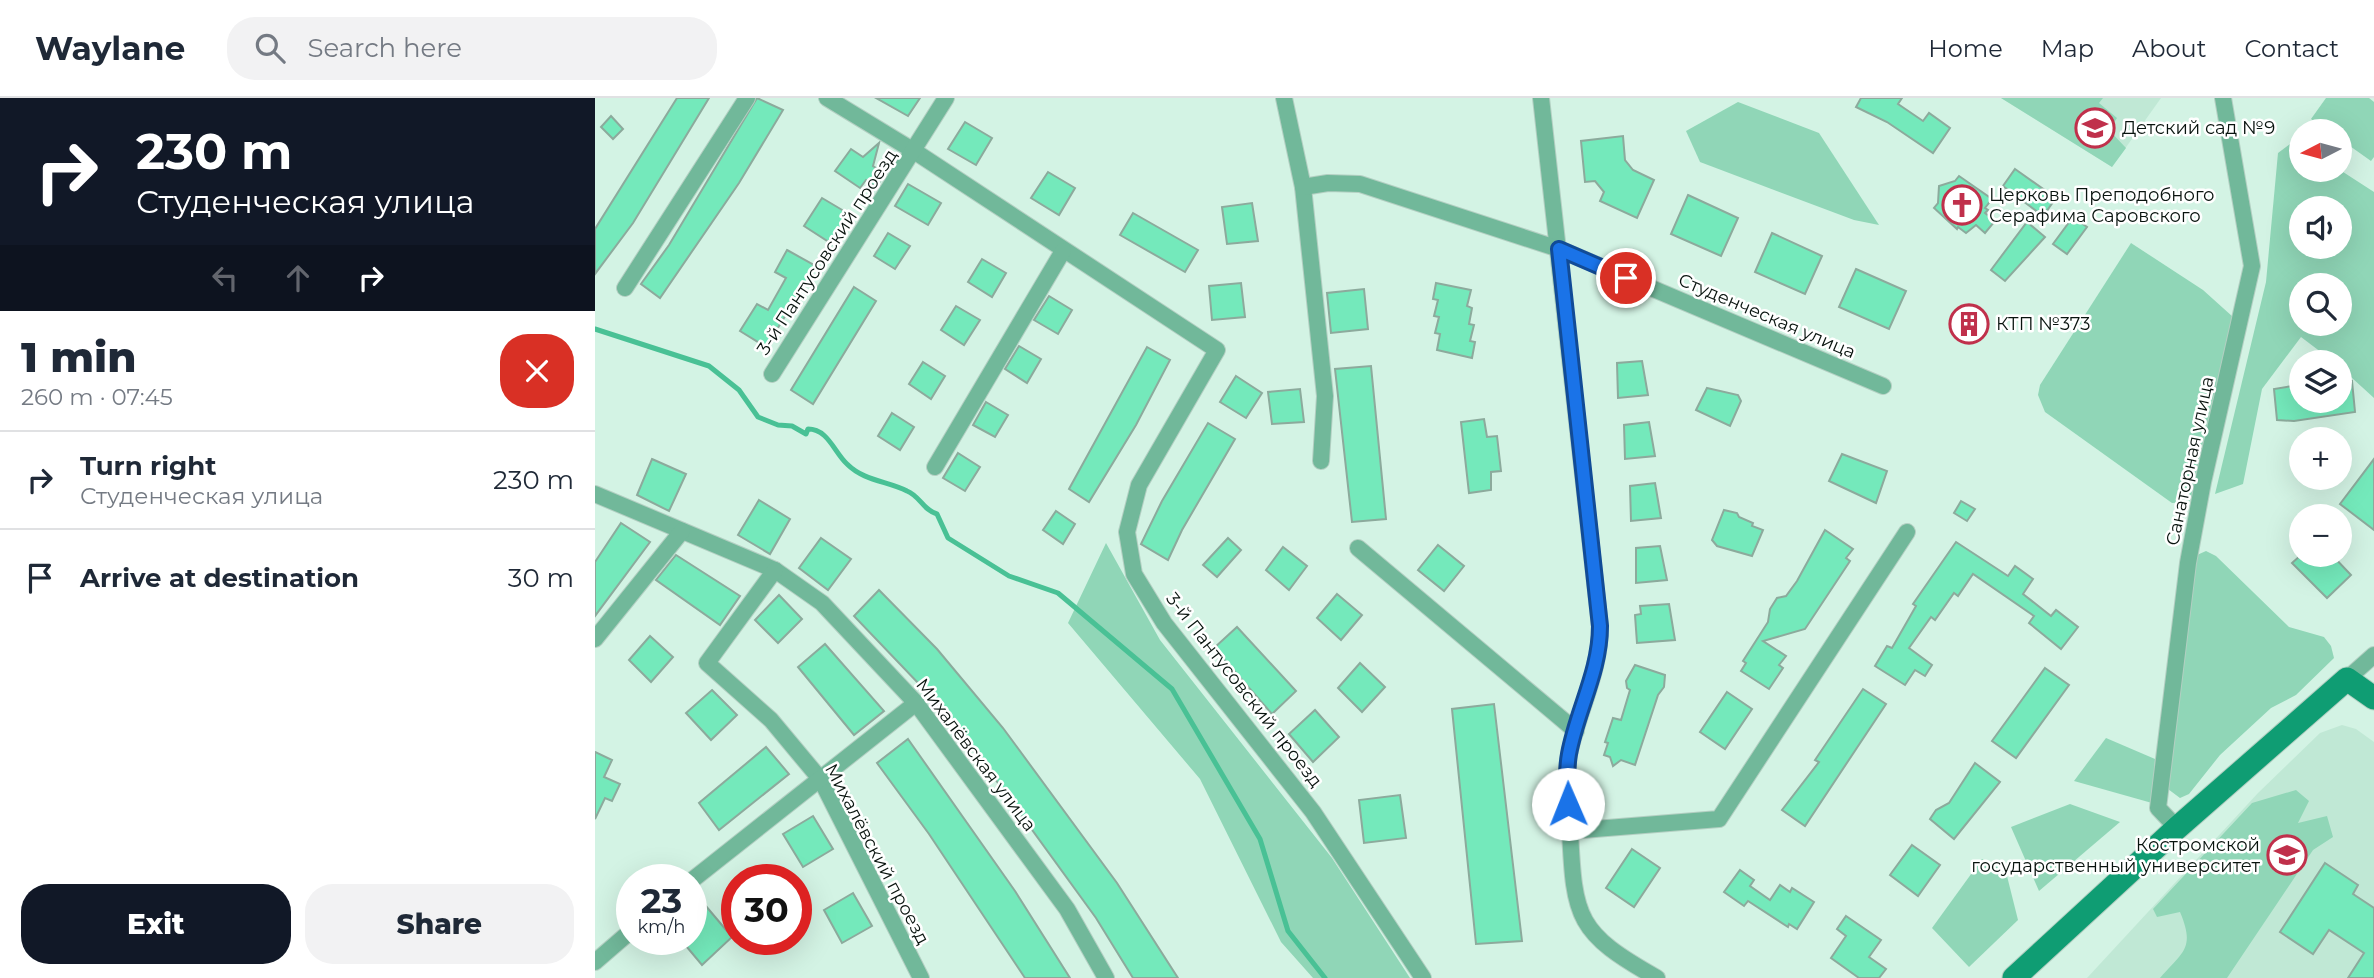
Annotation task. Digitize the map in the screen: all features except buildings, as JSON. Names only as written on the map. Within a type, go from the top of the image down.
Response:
[{"type":"street","points":[[625,288],[747,98]]},
{"type":"street","name":"3-й Пантусовский проезд","points":[[827,98],[914,151],[1217,350],[1139,485],[1127,532],[1134,574],[1164,623],[1313,811],[1423,978]]},
{"type":"street","points":[[914,151],[946,98]]},
{"type":"street","points":[[1284,98],[1303,187],[1325,396],[1321,461]]},
{"type":"street","points":[[1542,98],[1600,626],[1600,650],[1596,669],[1576,731],[1567,776],[1572,888],[1590,931],[1612,953],[1657,978]]},
{"type":"street","name":"Санаторная улица","points":[[2176,828],[2158,808],[2188,563],[2203,482],[2252,266],[2223,98]]},
{"type":"street","name":"3-й Пантусовский проезд","points":[[772,374],[914,151]]},
{"type":"street","name":"Студенческая улица","points":[[1303,187],[1328,183],[1360,184],[1559,249],[1883,386]]},
{"type":"street","points":[[935,467],[1063,251]]},
{"type":"street","name":"Михалёвская улица","points":[[595,494],[775,570],[822,603],[916,703],[1067,909],[1106,978]]},
{"type":"street","points":[[595,639],[682,531]]},
{"type":"street","points":[[1570,831],[1719,819],[1907,532]]},
{"type":"street","points":[[1358,548],[1576,731]]},
{"type":"street","name":"Михалёвский проезд","points":[[775,570],[707,663],[771,720],[821,780],[921,978]]},
{"type":"street","points":[[2014,978],[2176,828],[2374,655]]},
{"type":"street","points":[[2347,679],[2374,698]]},
{"type":"street","points":[[707,869],[916,703]]},
{"type":"street","points":[[595,962],[616,944]]},
{"type":"shaded area","name":"Детский сад №9","points":[[2001,98],[2161,98],[2112,167]]},
{"type":"shaded area","name":"Костромской государственный университет","points":[[2342,725],[2356,729],[2374,742],[2374,978],[2087,978],[2258,793],[2320,733]]},
{"type":"green space","name":"Детский сад №9","points":[[2001,98],[2103,98],[2099,103],[2117,118],[2109,130],[2126,148],[2112,167]]},
{"type":"green space","points":[[2326,98],[2369,98],[2374,102],[2374,157],[2371,161],[2352,148],[2352,119],[2311,119]]},
{"type":"green space","points":[[1738,102],[1819,133],[1879,225],[1854,220],[1700,162],[1686,131]]},
{"type":"green space","points":[[2289,145],[2289,182],[2352,182],[2352,178],[2374,192],[2374,398],[2352,378],[2352,350],[2318,350],[2301,337],[2262,389],[2243,484],[2215,494],[2266,282],[2278,153]]},
{"type":"green space","points":[[2131,243],[2203,290],[2233,317],[2189,502],[2172,503],[2045,412],[2038,395],[2040,385]]},
{"type":"green space","points":[[1106,543],[1160,640],[1332,858],[1410,978],[1313,978],[1281,942],[1200,779],[1068,623]]},
{"type":"green space","points":[[2206,551],[2216,556],[2289,627],[2324,637],[2331,646],[2334,658],[2296,695],[2271,708],[2220,755],[2189,794],[2180,798],[2168,789],[2197,555]]},
{"type":"green space","points":[[2106,738],[2155,759],[2152,803],[2074,781]]},
{"type":"green space","points":[[2296,790],[2309,801],[2298,823],[2327,816],[2333,837],[2313,850],[2227,978],[2160,978],[2181,955],[2187,942],[2187,934],[2180,912],[2157,917],[2153,909],[2252,803]]},
{"type":"green space","points":[[2070,804],[2120,822],[2039,891],[2011,827]]},
{"type":"green space","points":[[1982,859],[2006,872],[2018,920],[1969,967],[1932,928]]},
{"type":"waterway","points":[[595,329],[709,366],[739,390],[758,417],[778,425],[792,426],[806,434],[808,429],[821,433],[854,470],[911,493],[937,514],[948,538],[1009,576],[1058,593],[1172,689],[1260,839],[1288,931],[1325,978]]},
{"type":"place","name":"Детский сад №9","points":[[2095,128]]},
{"type":"place","name":"Церковь Преподобного Серафима Саровского","points":[[1962,205]]},
{"type":"place","name":"КТП №373","points":[[1969,324]]},
{"type":"place","name":"Костромской государственный университет","points":[[2287,855]]},
{"type":"route","points":[[1568,804],[1569,752],[1596,669],[1600,650],[1600,626],[1559,249],[1626,278]]}]
